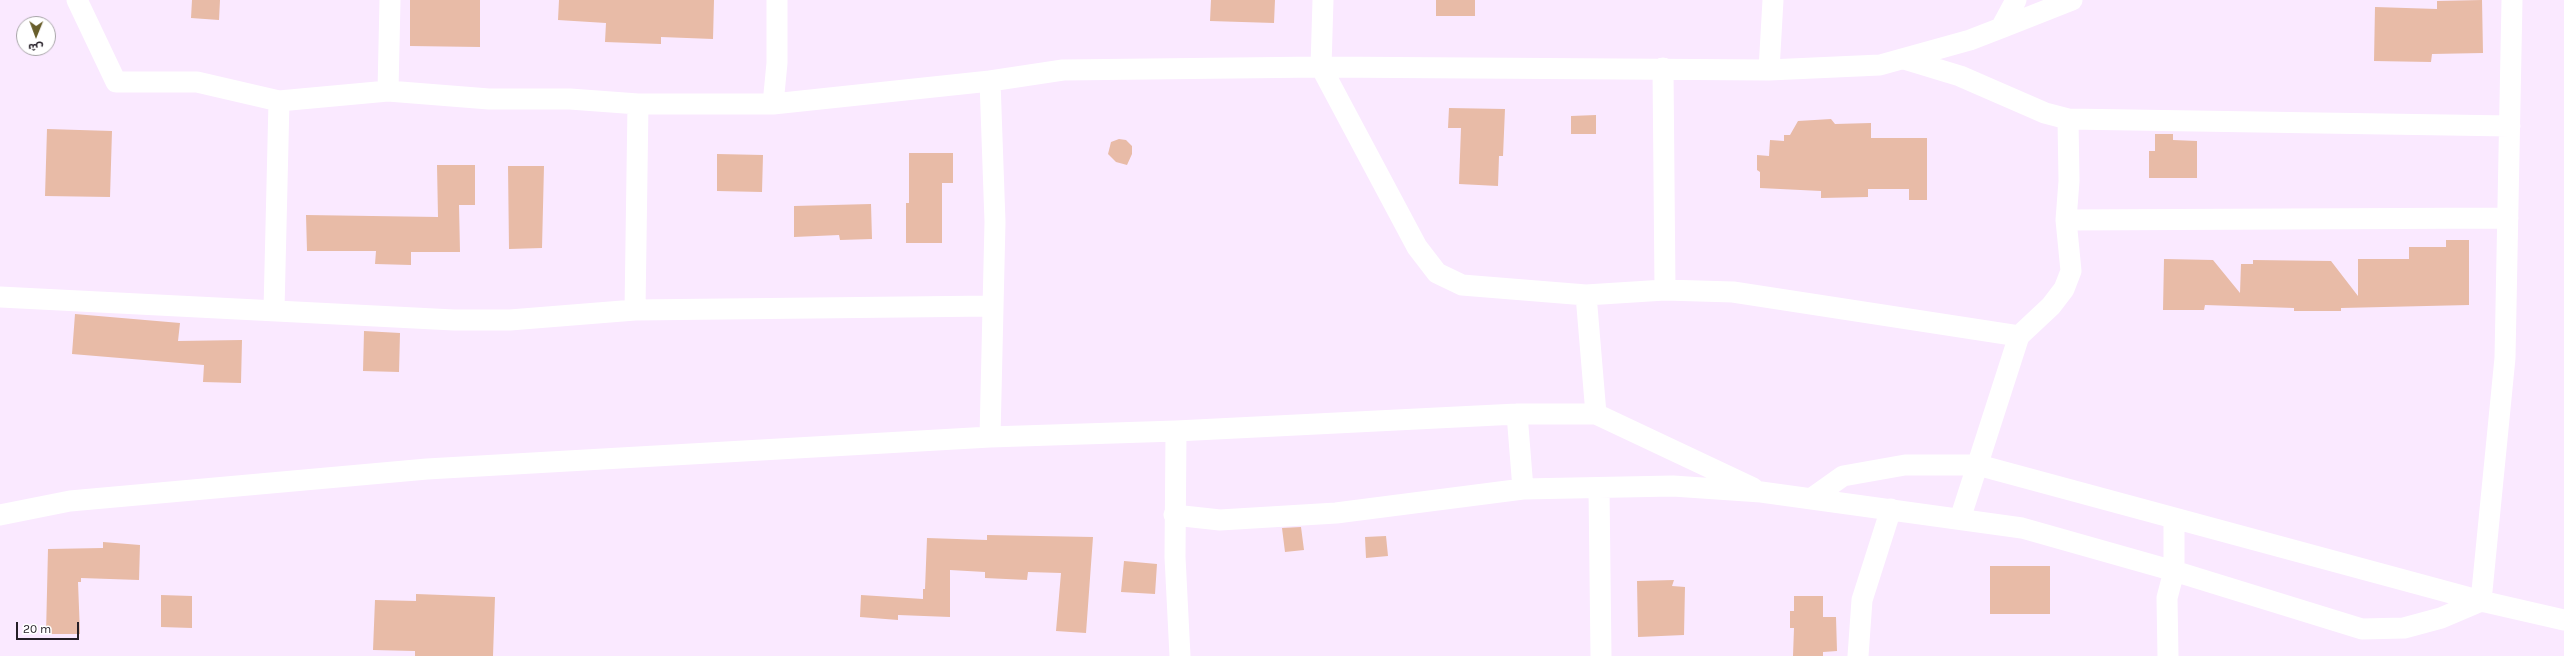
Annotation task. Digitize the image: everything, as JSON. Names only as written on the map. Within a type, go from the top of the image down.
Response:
[{"type":"street","points":[[77,0],[116,82],[197,82],[279,101],[388,91],[489,99],[570,99],[638,104],[773,104],[990,81],[1063,70],[1321,67],[1663,68],[1769,70],[1880,65],[1970,40],[2072,0]]},
{"type":"street","points":[[388,91],[390,0]]},
{"type":"street","points":[[773,104],[777,63],[777,0]]},
{"type":"street","points":[[1323,0],[1321,67],[1417,247],[1437,273],[1462,285],[1586,295],[1665,290],[1733,292],[2019,336]]},
{"type":"street","points":[[1769,70],[1773,0]]},
{"type":"street","points":[[2002,28],[2016,0]]},
{"type":"street","points":[[2481,601],[2505,358],[2512,0]]},
{"type":"street","points":[[1904,59],[1960,76],[2045,113],[2068,119],[2510,126]]},
{"type":"street","points":[[1663,68],[1665,290]]},
{"type":"street","points":[[990,81],[995,222],[990,437]]},
{"type":"street","points":[[274,310],[279,101]]},
{"type":"street","points":[[635,310],[638,104]]},
{"type":"street","points":[[1960,519],[2019,336],[2051,306],[2064,289],[2071,271],[2066,220],[2069,181],[2068,119]]},
{"type":"street","points":[[2066,220],[2508,218]]},
{"type":"street","points":[[1586,295],[1596,414]]},
{"type":"street","points":[[0,297],[488,320],[635,310],[993,306]]},
{"type":"street","points":[[1517,414],[1523,489]]},
{"type":"street","points":[[0,515],[70,501],[427,469],[990,437],[1176,431],[1517,414],[1596,414],[1761,492]]},
{"type":"street","points":[[1176,431],[1174,515],[1180,656]]},
{"type":"street","points":[[1812,498],[1843,476],[1905,465],[1978,465],[2481,601],[2564,620]]},
{"type":"street","points":[[1174,515],[1220,520],[1336,513],[1523,489],[1673,486],[1761,492],[1812,498],[2022,528],[2174,570],[2362,629],[2404,628],[2441,618],[2481,601]]},
{"type":"street","points":[[1599,488],[1601,656]]},
{"type":"street","points":[[1858,656],[1862,600],[1891,509]]},
{"type":"street","points":[[2168,656],[2167,598],[2174,570],[2174,518]]},
{"type":"building","points":[[192,0],[220,0],[219,20],[191,18]]},
{"type":"building","points":[[410,0],[480,0],[480,47],[410,46]]},
{"type":"building","points":[[559,0],[714,0],[713,39],[661,37],[661,44],[605,42],[606,23],[558,20]]},
{"type":"building","points":[[1211,0],[1275,0],[1274,23],[1210,21]]},
{"type":"building","points":[[1436,0],[1475,0],[1475,16],[1436,16]]},
{"type":"building","points":[[2482,0],[2483,53],[2432,54],[2431,62],[2374,61],[2375,7],[2437,9],[2437,1]]},
{"type":"building","points":[[1449,108],[1505,109],[1503,156],[1499,156],[1498,186],[1459,184],[1461,128],[1448,128]]},
{"type":"building","points":[[1596,115],[1596,134],[1571,134],[1571,116]]},
{"type":"building","points":[[1831,119],[1835,124],[1871,123],[1871,138],[1927,138],[1927,200],[1909,200],[1909,189],[1868,189],[1868,197],[1821,198],[1821,191],[1760,188],[1760,172],[1757,170],[1757,155],[1769,156],[1770,140],[1784,141],[1784,135],[1790,135],[1798,121]]},
{"type":"building","points":[[47,129],[112,131],[110,197],[45,196]]},
{"type":"building","points":[[2155,134],[2173,134],[2173,140],[2197,141],[2197,178],[2149,178],[2149,151],[2155,151]]},
{"type":"building","points":[[1119,139],[1126,140],[1132,146],[1132,154],[1127,165],[1116,162],[1108,154],[1111,142]]},
{"type":"building","points":[[909,153],[953,153],[953,183],[942,183],[942,243],[906,243],[906,203],[909,203]]},
{"type":"building","points":[[717,154],[763,155],[762,192],[717,191]]},
{"type":"building","points":[[437,165],[475,165],[475,205],[459,205],[460,252],[411,252],[411,265],[375,264],[376,251],[307,251],[306,215],[438,217]]},
{"type":"building","points":[[508,166],[544,166],[542,248],[509,249]]},
{"type":"building","points":[[871,204],[872,239],[840,240],[839,235],[794,237],[794,206]]},
{"type":"building","points":[[2446,240],[2469,240],[2469,305],[2341,308],[2341,311],[2294,311],[2294,308],[2205,305],[2204,310],[2163,310],[2164,259],[2213,260],[2240,293],[2241,264],[2253,264],[2253,260],[2331,261],[2358,296],[2358,259],[2409,259],[2409,247],[2446,247]]},
{"type":"building","points":[[75,314],[180,323],[178,341],[242,340],[241,383],[203,382],[204,365],[72,354]]},
{"type":"building","points":[[364,331],[400,333],[399,372],[363,371]]},
{"type":"building","points":[[1301,527],[1304,550],[1285,552],[1282,528]]},
{"type":"building","points":[[987,535],[1093,537],[1086,633],[1056,631],[1061,573],[1028,572],[1027,580],[985,578],[985,572],[950,570],[950,617],[898,615],[898,620],[860,617],[861,595],[923,599],[923,589],[925,589],[927,538],[987,540]]},
{"type":"building","points":[[1386,536],[1388,556],[1366,558],[1365,537]]},
{"type":"building","points":[[103,542],[140,545],[139,580],[81,578],[81,582],[78,582],[80,634],[46,634],[48,549],[103,548]]},
{"type":"building","points":[[1124,561],[1157,564],[1155,594],[1121,592]]},
{"type":"building","points":[[1990,566],[2050,566],[2050,614],[1990,614]]},
{"type":"building","points":[[1674,580],[1672,586],[1685,587],[1684,635],[1638,637],[1637,581]]},
{"type":"building","points":[[416,594],[495,597],[493,656],[415,656],[415,651],[373,650],[375,600],[416,601]]},
{"type":"building","points":[[161,595],[192,596],[192,628],[161,627]]},
{"type":"building","points":[[1794,596],[1823,596],[1823,617],[1836,617],[1837,651],[1823,652],[1823,656],[1793,656],[1794,628],[1790,628],[1790,611],[1794,611]]}]
